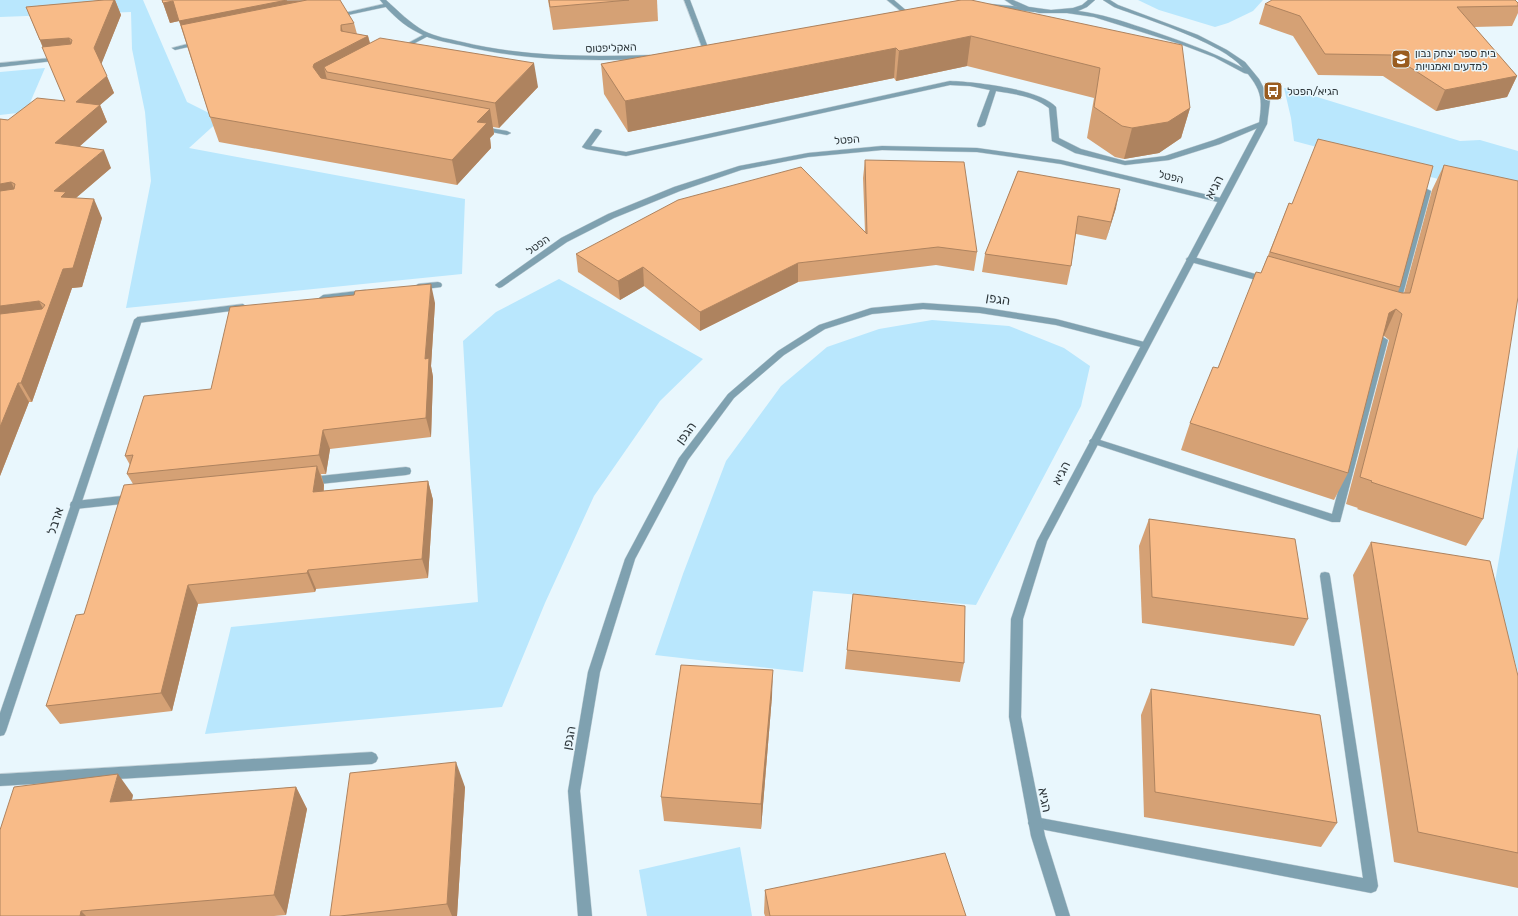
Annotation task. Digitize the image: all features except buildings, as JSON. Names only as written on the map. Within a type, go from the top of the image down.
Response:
[{"type":"street","name":"האקליפטוס","points":[[383,0],[401,18],[427,35],[475,48],[536,57],[596,59],[660,56]]},
{"type":"street","points":[[687,0],[706,50]]},
{"type":"street","points":[[890,0],[908,12],[898,14]]},
{"type":"street","points":[[1008,0],[1022,7],[1034,10]]},
{"type":"street","points":[[1067,11],[1084,7],[1092,0]]},
{"type":"street","name":"הגיא","points":[[1063,916],[1035,823],[1015,717],[1017,619],[1042,541],[1190,259],[1263,124],[1266,100],[1253,76],[1243,63],[1225,51],[1196,36],[1116,6],[1106,0]]},
{"type":"street","points":[[328,17],[388,5]]},
{"type":"street","points":[[979,6],[1067,11],[1094,15],[1182,43],[1216,56],[1253,76]]},
{"type":"street","points":[[393,53],[427,35]]},
{"type":"street","points":[[175,48],[206,42]]},
{"type":"street","points":[[699,51],[714,48]]},
{"type":"street","points":[[0,65],[68,58]]},
{"type":"street","points":[[598,131],[586,147],[626,154],[950,83],[970,84],[994,88],[1029,95],[1045,101],[1052,107],[1055,139],[1078,151],[1125,162],[1166,158],[1217,142],[1263,124]]},
{"type":"street","points":[[980,125],[994,88]]},
{"type":"street","points":[[476,127],[507,133]]},
{"type":"street","name":"הפטל","points":[[499,285],[564,240],[626,210],[677,189],[739,168],[808,155],[882,148],[977,150],[1060,162],[1222,201]]},
{"type":"street","points":[[1393,316],[1426,191]]},
{"type":"street","points":[[1190,259],[1273,282]]},
{"type":"street","points":[[406,289],[438,285]]},
{"type":"street","points":[[312,300],[375,292]]},
{"type":"street","name":"הגפן","points":[[585,916],[574,791],[594,672],[630,559],[684,458],[731,396],[781,353],[822,327],[871,311],[923,306],[980,310],[1056,322],[1145,345]]},
{"type":"street","name":"ארבל","points":[[0,731],[138,320],[248,307]]},
{"type":"street","points":[[1094,441],[1336,519],[1383,340]]},
{"type":"street","points":[[303,481],[406,470]]},
{"type":"street","points":[[75,505],[138,499]]},
{"type":"street","points":[[1035,823],[1371,886],[1324,576]]},
{"type":"street","points":[[0,780],[372,758]]},
{"type":"shaded area","points":[[0,0],[143,0],[187,102],[221,119],[189,148],[465,199],[462,274],[126,308],[151,181],[145,112],[132,49],[131,12],[0,17]]},
{"type":"shaded area","points":[[1138,0],[1263,0],[1253,11],[1228,23],[1215,27],[1159,10]]},
{"type":"shaded area","points":[[45,68],[26,112],[0,115],[0,72]]},
{"type":"shaded area","points":[[1284,88],[1309,89],[1314,96],[1460,141],[1480,140],[1518,151],[1518,200],[1294,141],[1291,118]]},
{"type":"shaded area","points":[[559,279],[703,359],[660,401],[594,496],[545,603],[502,707],[205,734],[231,627],[478,602],[463,341],[496,312]]},
{"type":"shaded area","points":[[932,320],[1009,326],[1064,348],[1090,366],[1081,406],[976,605],[813,591],[803,672],[655,655],[683,574],[726,461],[781,386],[827,347],[879,329]]},
{"type":"shaded area","points":[[1518,447],[1518,672],[1494,588]]},
{"type":"shaded area","points":[[740,847],[752,916],[647,916],[639,870]]},
{"type":"place","name":"בית ספר יצחק נבון למדעים ואמנויות","points":[[1401,59]]},
{"type":"place","name":"הגיא/הפטל","points":[[1273,91]]}]
